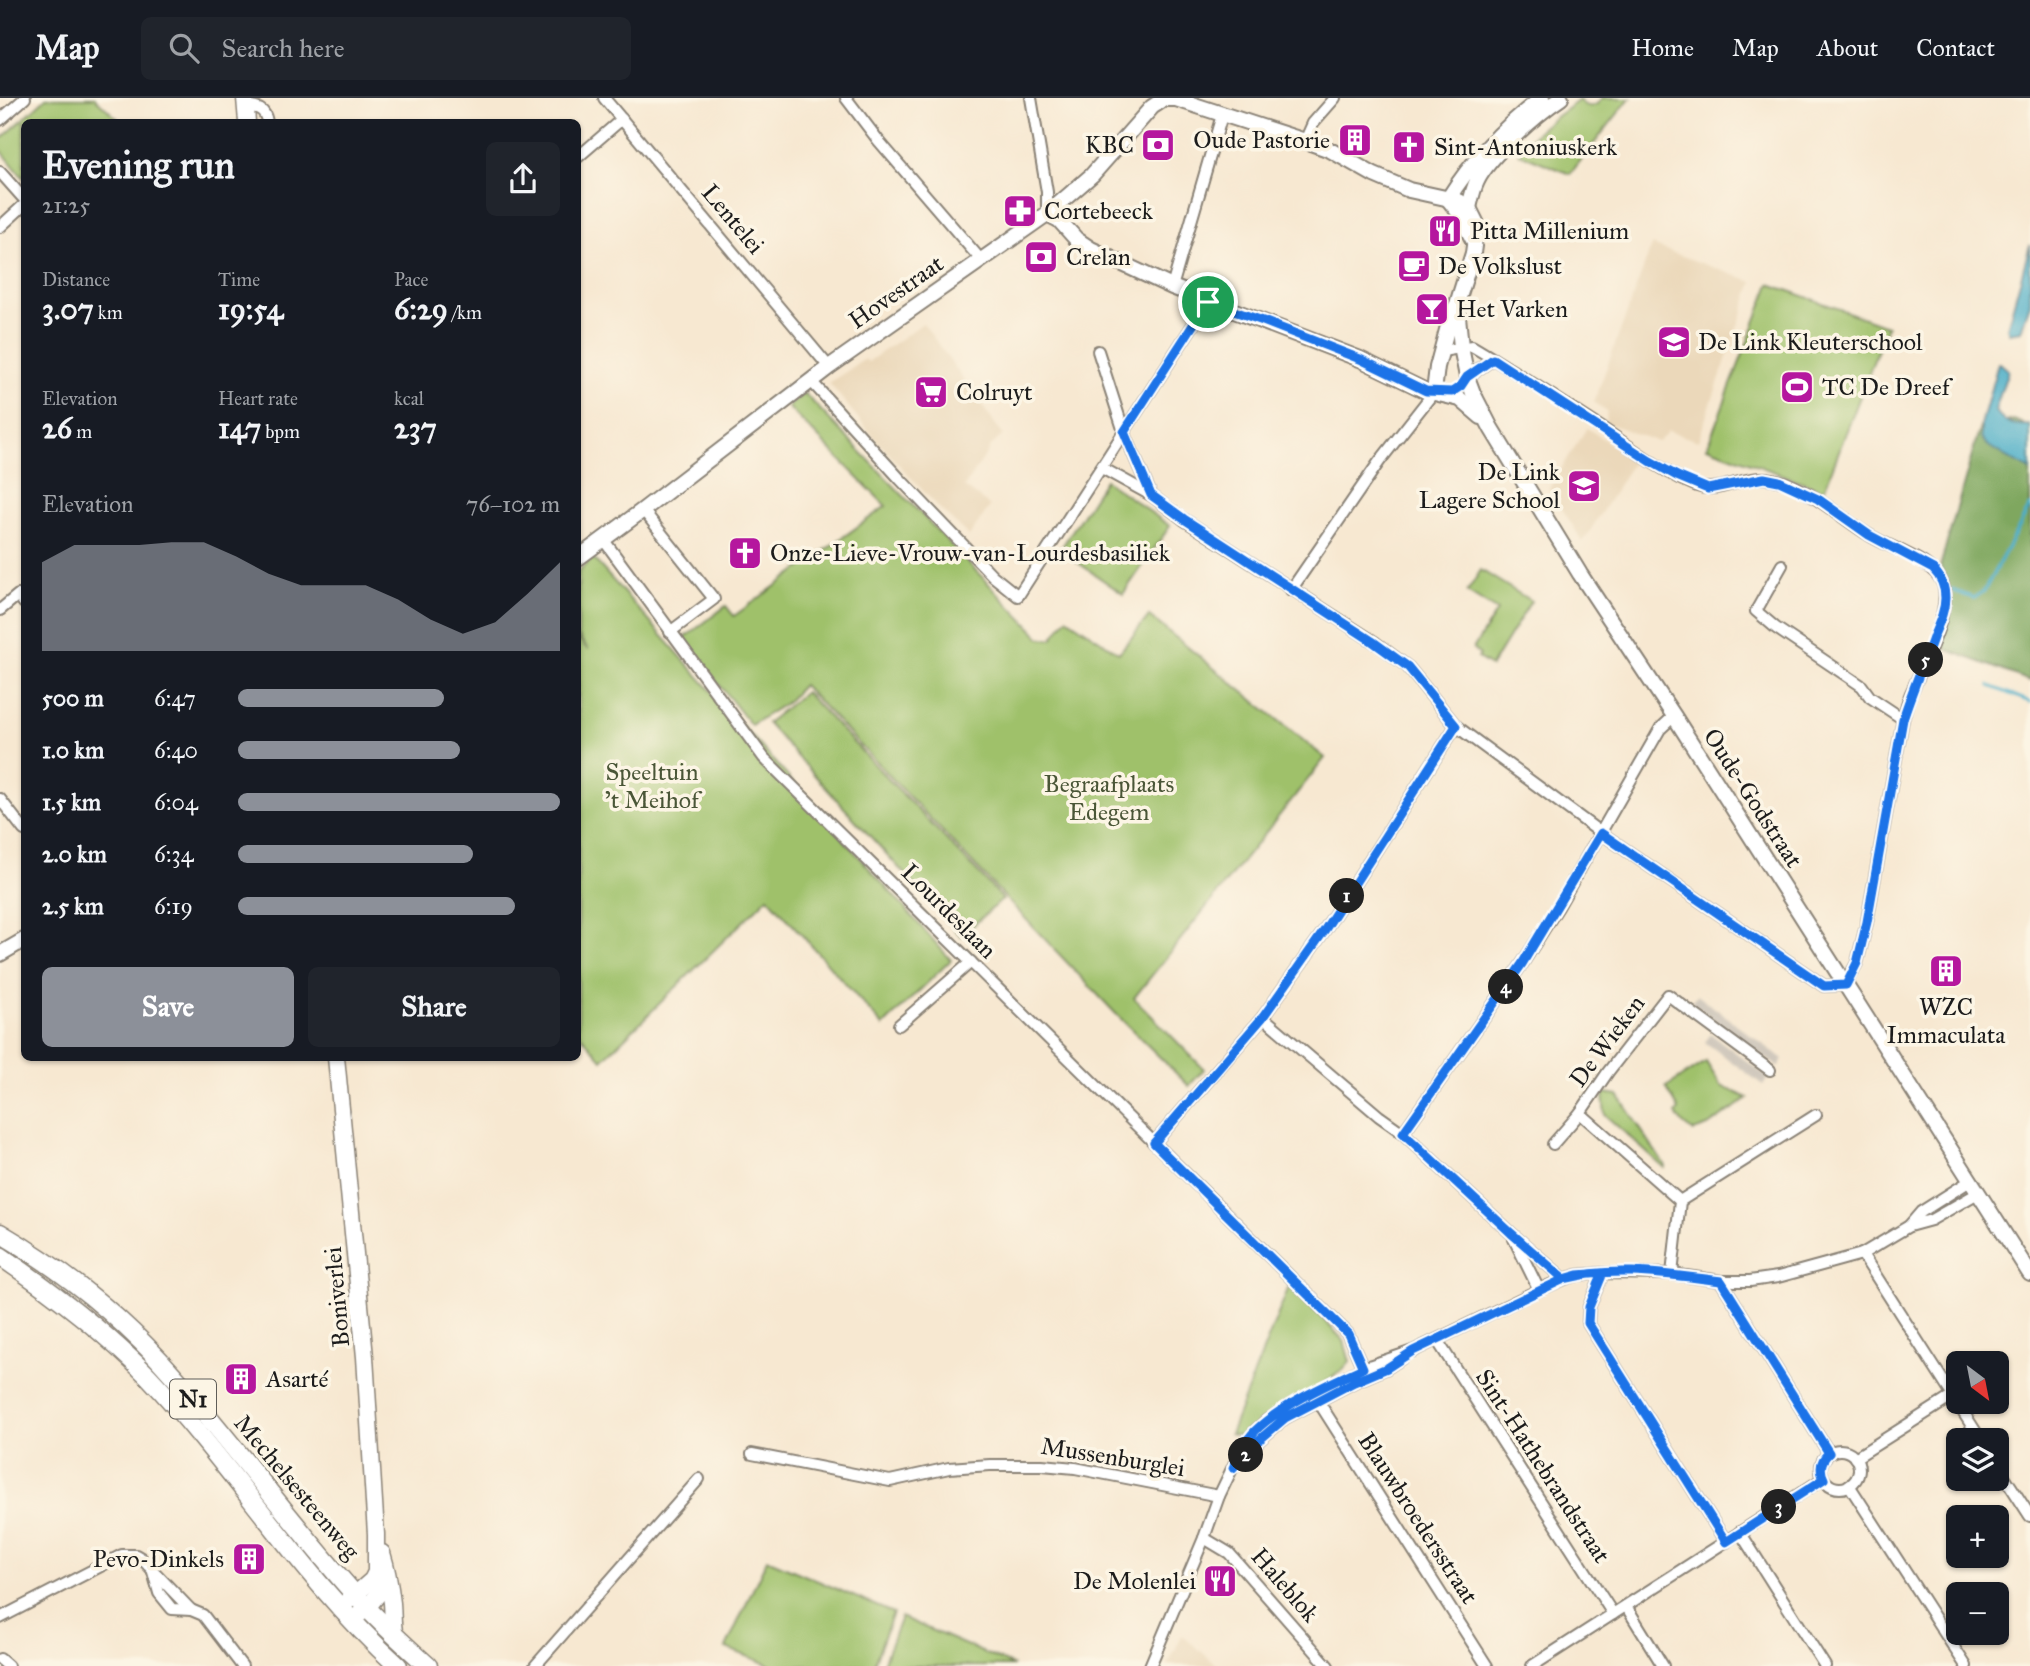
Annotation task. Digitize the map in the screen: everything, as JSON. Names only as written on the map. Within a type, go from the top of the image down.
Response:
[{"type":"main road","name":"Boniverlei","points":[[336,1061],[365,1357],[376,1534],[376,1572],[362,1602]]},
{"type":"main road","name":"Mechelsesteenweg","points":[[0,1233],[40,1258],[124,1325],[171,1373],[362,1602],[428,1666]]},
{"type":"main road","name":"Mechelsesteenweg","points":[[0,1256],[83,1315],[148,1376],[346,1614],[398,1666]]},
{"type":"main road","name":"Boniverlei","points":[[376,1534],[386,1567],[395,1636]]},
{"type":"main road","points":[[346,1614],[388,1582]]},
{"type":"street","points":[[0,120],[25,98]]},
{"type":"street","name":"Lentelei","points":[[604,98],[829,367]]},
{"type":"street","points":[[846,98],[981,260]]},
{"type":"street","points":[[1031,98],[1047,192],[1047,214]]},
{"type":"street","points":[[1305,141],[1313,123],[1335,98]]},
{"type":"street","points":[[1464,210],[1493,150],[1520,115],[1542,98]]},
{"type":"street","points":[[1448,199],[1471,165],[1561,98]]},
{"type":"street","points":[[1163,99],[1204,103],[1222,115],[1330,150],[1374,175],[1409,190],[1448,199],[1464,210],[1474,242],[1473,253],[1451,315],[1437,367],[1434,392],[1379,462],[1291,590]]},
{"type":"street","name":"Hovestraat","points":[[581,556],[829,367],[1047,214],[1092,175],[1152,107],[1163,99]]},
{"type":"street","points":[[246,109],[258,107],[264,112],[266,119]]},
{"type":"street","points":[[1172,287],[1222,115]]},
{"type":"street","points":[[581,154],[622,119]]},
{"type":"street","points":[[0,172],[21,196]]},
{"type":"street","points":[[0,227],[21,208]]},
{"type":"street","name":"Oude-Godstraat","points":[[1047,214],[1059,220],[1076,239],[1091,249],[1208,302],[1360,359],[1426,391],[1460,399],[1492,428]]},
{"type":"street","points":[[811,381],[993,576],[1018,596],[1208,302]]},
{"type":"street","name":"Oude-Godstraat","points":[[1457,304],[1467,377],[1492,428],[1580,573],[2030,1274]]},
{"type":"street","points":[[1102,468],[1151,495],[1408,667],[1456,726],[1601,833],[1824,986],[1846,985],[1857,963],[1867,922],[1903,719],[1944,609],[1945,591],[1939,575],[1933,569],[1869,535],[1818,499],[1779,481],[1764,478],[1708,489],[1696,486],[1650,461],[1472,346],[1442,351]]},
{"type":"street","points":[[1098,351],[1124,432],[1151,495]]},
{"type":"street","points":[[1434,392],[1452,392],[1461,386],[1467,377],[1493,359]]},
{"type":"street","points":[[643,510],[714,598],[670,632]]},
{"type":"street","name":"Lourdeslaan","points":[[603,540],[764,758],[1348,1334],[1363,1368]]},
{"type":"street","points":[[1782,565],[1756,611],[1776,628],[1862,686],[1870,697],[1903,719]]},
{"type":"street","points":[[0,610],[21,599]]},
{"type":"street","points":[[1403,1133],[1522,964],[1660,729],[1674,716]]},
{"type":"street","points":[[1154,1143],[1263,1017],[1324,931],[1456,726]]},
{"type":"street","points":[[0,799],[21,826]]},
{"type":"street","points":[[0,954],[21,942]]},
{"type":"street","points":[[899,1025],[971,962]]},
{"type":"street","name":"De Wieken","points":[[1553,1144],[1580,1113],[1668,995],[1770,1070]]},
{"type":"street","points":[[1263,1017],[1379,1116],[1403,1133],[1564,1279]]},
{"type":"street","name":"De Wieken","points":[[1580,1113],[1680,1201]]},
{"type":"street","points":[[1672,1275],[1680,1201],[1816,1115]]},
{"type":"street","points":[[1150,1666],[1233,1468],[1258,1441],[1285,1418],[1363,1368],[1413,1351],[1539,1290],[1578,1275],[1672,1275],[1721,1281],[1750,1281],[1778,1277],[1862,1254],[1909,1226],[1921,1212],[1974,1187]]},
{"type":"street","points":[[1511,1233],[1539,1290]]},
{"type":"street","points":[[1862,1254],[1946,1385]]},
{"type":"street","points":[[1603,1273],[1589,1307],[1588,1323],[1726,1542]]},
{"type":"street","points":[[1721,1281],[1829,1453]]},
{"type":"street","name":"Sint-Hathebrandstraat","points":[[1437,1340],[1613,1614]]},
{"type":"street","points":[[1315,1397],[1387,1368],[1413,1351]]},
{"type":"street","name":"Blauwbroedersstraat","points":[[1315,1397],[1487,1666]]},
{"type":"street","points":[[1855,1458],[1946,1400]]},
{"type":"street","points":[[1843,1450],[1855,1458],[1858,1473],[1849,1485],[1838,1488],[1827,1483],[1821,1474],[1822,1462],[1829,1453],[1843,1450]]},
{"type":"street","name":"Mussenburglei","points":[[752,1454],[890,1481],[949,1468],[990,1465],[1075,1468],[1219,1496]]},
{"type":"street","points":[[535,1666],[699,1479]]},
{"type":"street","points":[[1532,1666],[1824,1479]]},
{"type":"street","points":[[2009,1484],[2030,1516]]},
{"type":"street","points":[[1849,1485],[1966,1666]]},
{"type":"street","points":[[1740,1532],[1825,1666]]},
{"type":"street","name":"Haleblok","points":[[1204,1538],[1229,1553],[1328,1666]]},
{"type":"street","points":[[0,1618],[122,1555],[136,1555],[191,1610],[203,1615],[242,1666]]},
{"type":"street","points":[[1626,1606],[1663,1666]]},
{"type":"street","points":[[0,1660],[8,1666]]},
{"type":"shaded area","name":"De Link Kleuterschool","points":[[1652,245],[1753,282],[1698,441],[1668,431],[1658,442],[1605,422],[1607,412],[1594,402]]},
{"type":"shaded area","name":"Colruyt","points":[[923,323],[1003,435],[992,445],[964,487],[990,506],[969,536],[877,441],[829,383],[865,359],[868,362]]},
{"type":"shaded area","name":"De Link Lagere School","points":[[1587,428],[1634,460],[1583,542],[1549,488]]},
{"type":"shaded area","points":[[1697,995],[1783,1059],[1778,1067],[1691,1003]]},
{"type":"shaded area","points":[[1711,1034],[1769,1078],[1763,1085],[1705,1042]]},
{"type":"shaded area","points":[[1182,1635],[1218,1666],[1168,1665]]},
{"type":"green space","points":[[46,98],[95,98],[118,119],[23,119]]},
{"type":"green space","points":[[1602,98],[1630,98],[1570,174],[1519,153],[1539,130],[1579,100],[1591,106]]},
{"type":"green space","points":[[21,121],[21,175],[0,149],[0,140]]},
{"type":"green space","name":"TC De Dreef","points":[[1770,284],[1887,326],[1824,490],[1707,447]]},
{"type":"green space","name":"Begraafplaats Edegem","points":[[804,393],[1041,638],[1052,639],[1067,618],[1119,653],[1149,616],[1325,758],[1134,998],[1204,1069],[1189,1086],[1118,1016],[803,685],[786,703],[751,725],[683,639],[726,606],[734,616],[886,506],[788,407]]},
{"type":"green space","points":[[2014,420],[2030,426],[2030,681],[1937,646],[1947,616],[1949,597],[1940,567],[1980,427]]},
{"type":"green space","points":[[1105,480],[1170,526],[1123,594],[1060,550]]},
{"type":"green space","name":"Speeltuin 't Meihof","points":[[593,558],[951,960],[883,1026],[768,897],[602,1060],[581,1036],[581,642],[588,649],[581,639],[581,569]]},
{"type":"green space","points":[[1481,570],[1531,601],[1491,666],[1478,658],[1480,655],[1473,649],[1497,611],[1467,592]]},
{"type":"green space","points":[[805,692],[1003,899],[961,936],[767,723]]},
{"type":"green space","points":[[1706,1062],[1721,1086],[1748,1098],[1708,1126],[1694,1131],[1676,1114],[1679,1110],[1666,1087]]},
{"type":"green space","points":[[1605,1093],[1618,1095],[1664,1168],[1605,1115]]},
{"type":"green space","points":[[1290,1284],[1344,1341],[1350,1362],[1344,1369],[1245,1438],[1230,1434]]},
{"type":"green space","points":[[767,1559],[893,1613],[873,1666],[772,1666],[726,1648]]},
{"type":"green space","points":[[901,1617],[1014,1666],[882,1666]]},
{"type":"water","points":[[2030,245],[2030,303],[2021,331],[2009,333],[2007,328]]},
{"type":"water","points":[[1998,363],[2008,370],[1995,411],[2010,423],[2030,425],[2030,470],[1987,445],[1981,437],[1981,425]]},
{"type":"waterway","points":[[1951,590],[1974,598],[1984,591],[2030,506]]},
{"type":"waterway","points":[[1990,686],[2030,702]]},
{"type":"place","name":"Oude Pastorie","points":[[1355,140]]},
{"type":"place","name":"KBC","points":[[1158,145]]},
{"type":"place","name":"Sint-Antoniuskerk","points":[[1409,147]]},
{"type":"place","name":"Cortebeeck","points":[[1020,211]]},
{"type":"place","name":"Pitta Millenium","points":[[1445,231]]},
{"type":"place","name":"Crelan","points":[[1041,257]]},
{"type":"place","name":"De Volkslust","points":[[1414,266]]},
{"type":"place","name":"Het Varken","points":[[1432,309]]},
{"type":"place","name":"De Link Kleuterschool","points":[[1674,342]]},
{"type":"place","name":"TC De Dreef","points":[[1797,387]]},
{"type":"place","name":"Colruyt","points":[[931,392]]},
{"type":"place","name":"De Link Lagere School","points":[[1584,486]]},
{"type":"place","name":"Onze-Lieve-Vrouw-van-Lourdesbasiliek","points":[[745,553]]},
{"type":"place","name":"WZC Immaculata","points":[[1946,971]]},
{"type":"place","name":"Asarté","points":[[241,1379]]},
{"type":"place","name":"Pevo-Dinkels","points":[[249,1559]]},
{"type":"place","name":"De Molenlei","points":[[1220,1581]]},
{"type":"route","points":[[1208,302],[1124,432],[1151,495],[1408,667],[1456,726],[1324,931],[1263,1017],[1154,1143],[1348,1334],[1363,1368],[1294,1403],[1266,1421],[1255,1430],[1242,1448],[1233,1468],[1258,1441],[1285,1418],[1387,1368],[1413,1351],[1564,1279],[1578,1275],[1603,1273],[1634,1273],[1721,1281],[1829,1453],[1822,1462],[1821,1474],[1824,1479],[1726,1542],[1588,1323],[1589,1307],[1603,1273],[1564,1279],[1403,1133],[1522,964],[1601,833],[1824,986],[1846,985],[1857,963],[1867,922],[1903,719],[1944,609],[1943,582],[1933,569],[1869,535],[1818,499],[1779,481],[1764,478],[1708,489],[1696,486],[1650,461],[1493,359],[1467,377],[1461,386],[1452,392],[1426,391],[1360,359],[1208,302]]}]
